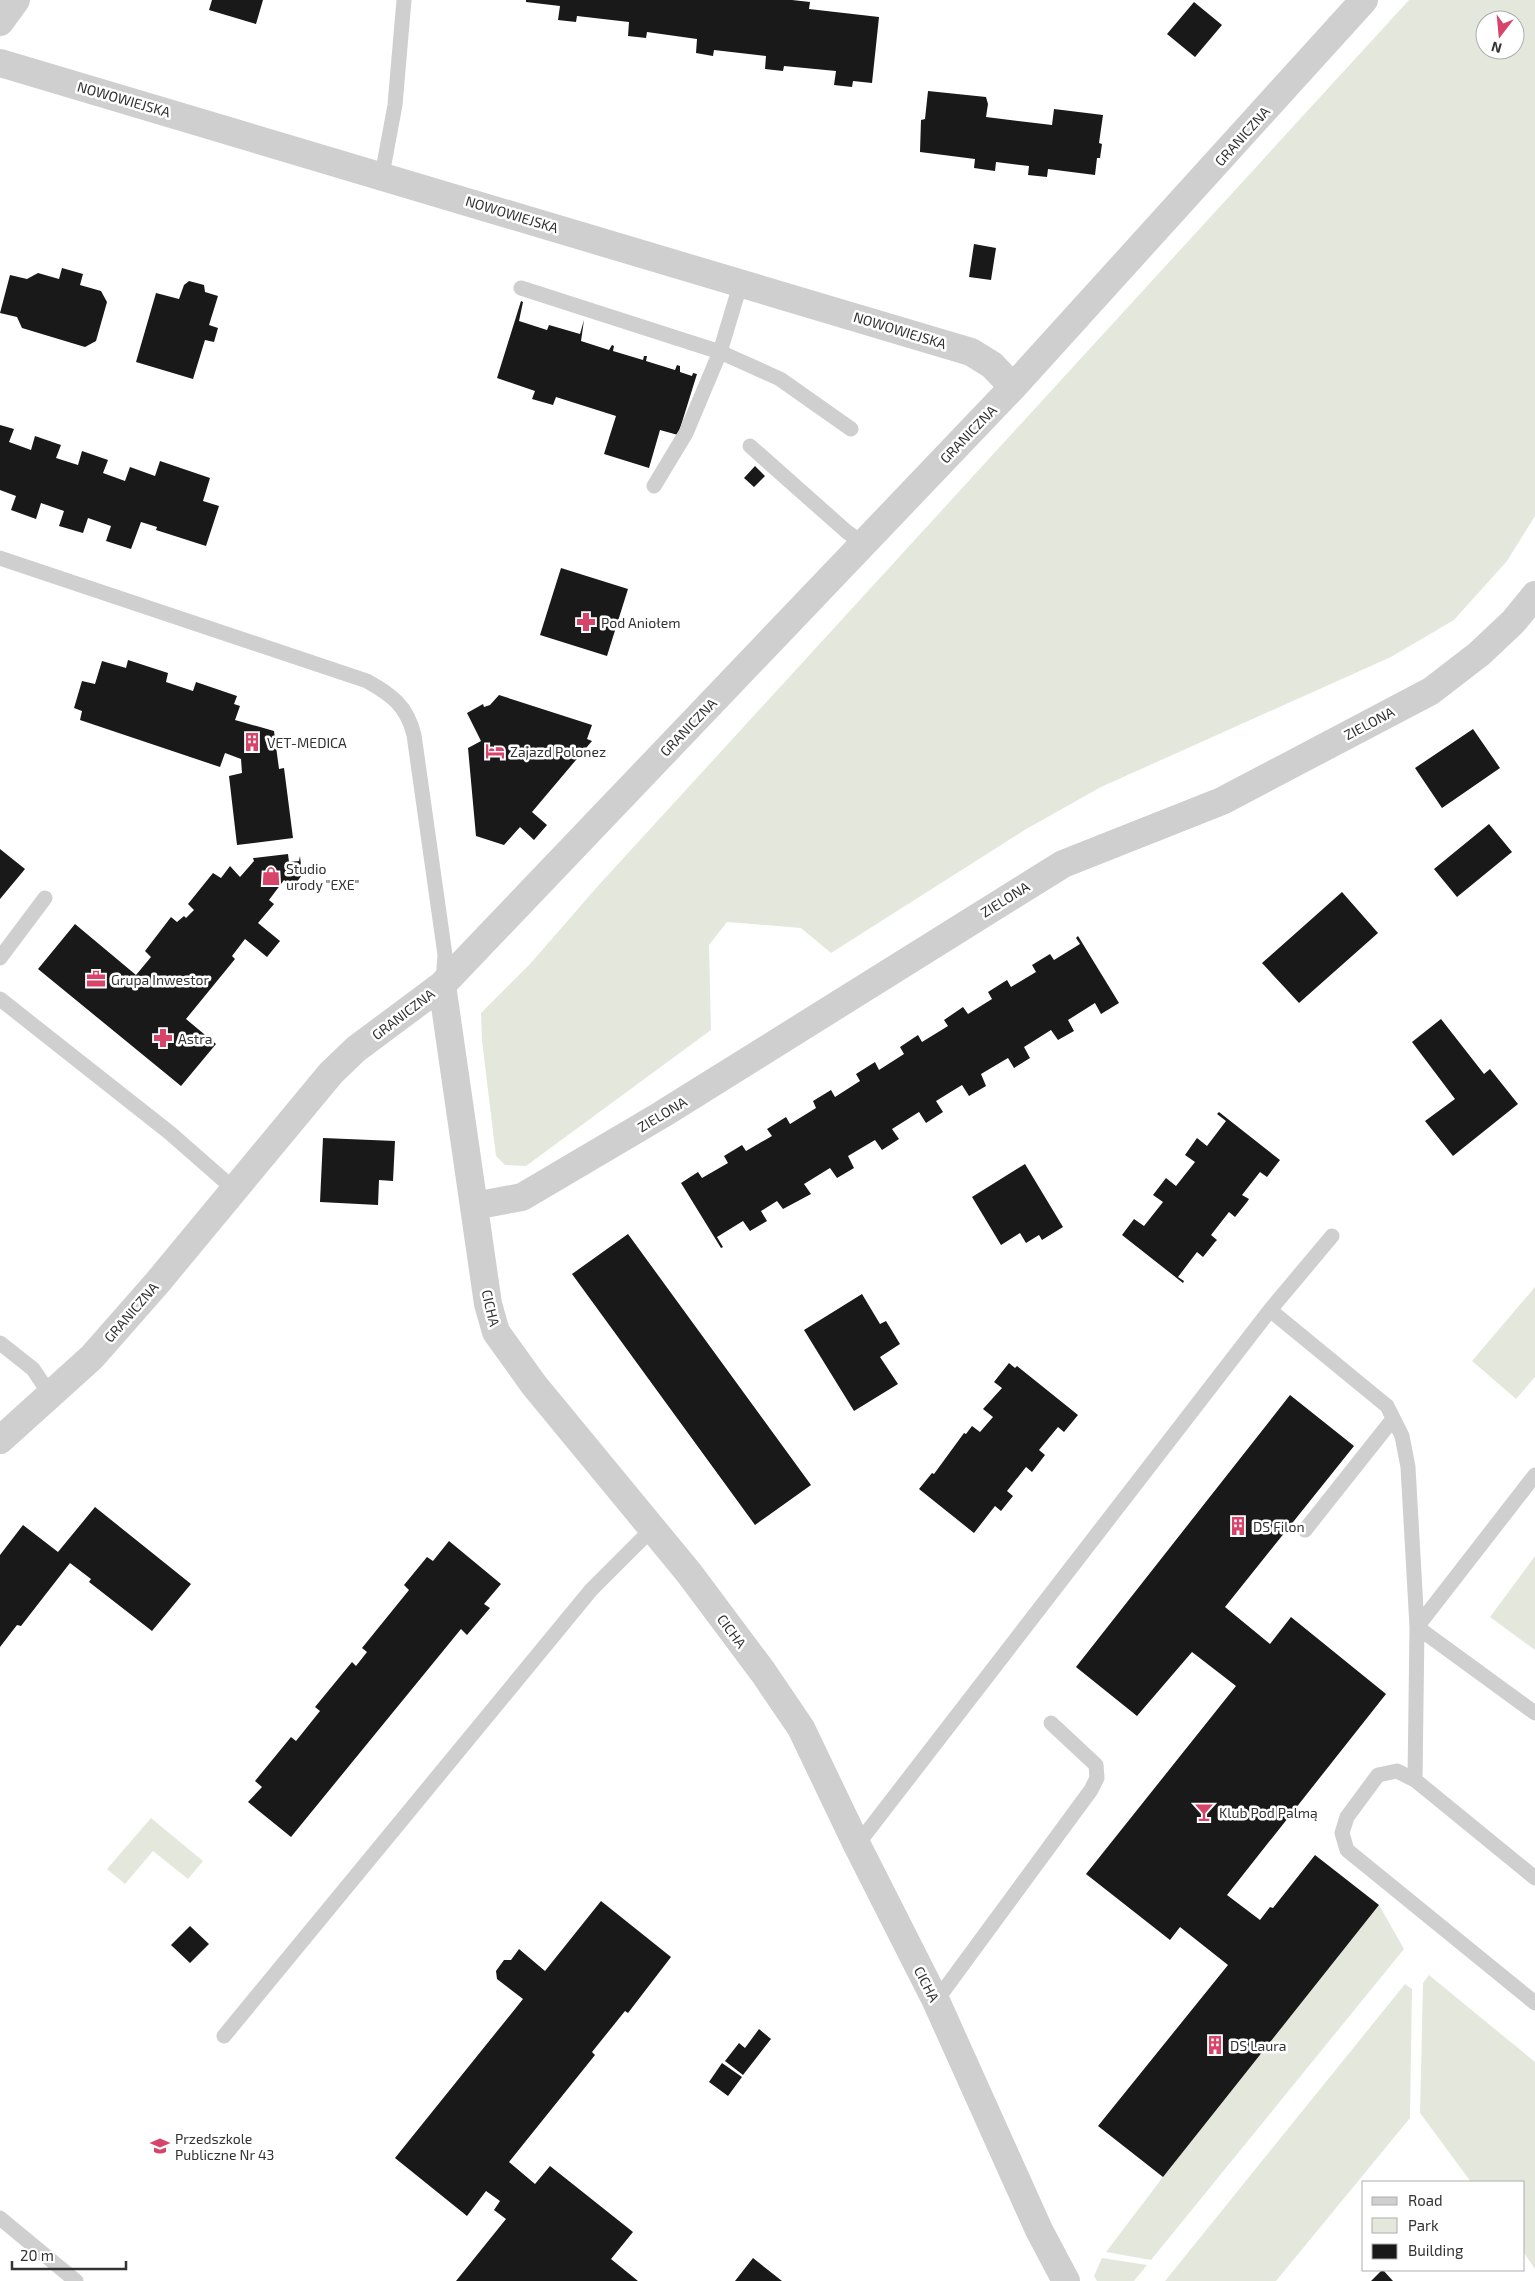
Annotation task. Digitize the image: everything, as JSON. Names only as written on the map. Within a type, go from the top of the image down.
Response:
[{"type":"street","points":[[0,22],[16,0]]},
{"type":"street","name":"GRANICZNA","points":[[0,1440],[92,1357],[235,1190],[331,1073],[356,1049],[442,985],[1012,387],[1364,0]]},
{"type":"street","name":"NOWOWIEJSKA","points":[[0,63],[382,175],[971,352],[992,365],[1012,387]]},
{"type":"street","name":"ZIELONA","points":[[474,1206],[522,1197],[661,1115],[1063,864],[1222,800],[1430,691],[1479,654],[1513,622],[1535,595]]},
{"type":"street","name":"CICHA","points":[[442,985],[488,1304],[496,1332],[534,1385],[689,1574],[802,1728],[857,1845],[936,2001],[1039,2230],[1066,2281]]},
{"type":"lane","points":[[382,175],[395,105],[404,0]]},
{"type":"lane","points":[[654,486],[686,433],[720,352],[741,282]]},
{"type":"lane","points":[[521,288],[720,352],[780,379],[851,429]]},
{"type":"lane","points":[[750,446],[847,532],[863,543]]},
{"type":"lane","points":[[0,558],[367,681],[387,692],[410,718],[416,744],[445,955],[442,985]]},
{"type":"lane","points":[[0,958],[45,898]]},
{"type":"lane","points":[[0,999],[170,1133],[235,1190]]},
{"type":"lane","points":[[857,1845],[1270,1310],[1332,1236]]},
{"type":"lane","points":[[1270,1310],[1387,1406],[1402,1436],[1408,1467],[1416,1627],[1415,1780]]},
{"type":"lane","points":[[0,1343],[33,1369],[51,1396]]},
{"type":"lane","points":[[1305,1530],[1394,1419]]},
{"type":"lane","points":[[1416,1627],[1535,1475]]},
{"type":"lane","points":[[224,2036],[591,1590],[651,1530]]},
{"type":"lane","points":[[1416,1627],[1535,1713]]},
{"type":"lane","points":[[936,2001],[1091,1790],[1097,1778],[1096,1765],[1051,1723]]},
{"type":"lane","points":[[1535,1878],[1415,1780],[1396,1771],[1378,1775],[1347,1818],[1342,1833],[1347,1850],[1535,2003]]},
{"type":"lane","points":[[0,2218],[76,2281]]},
{"type":"green space","points":[[1409,0],[1535,0],[1535,516],[1507,561],[1454,620],[1391,657],[1101,787],[1028,828],[831,953],[801,928],[727,922],[709,945],[711,1030],[526,1166],[505,1165],[496,1156],[482,1041],[481,1013],[530,964],[597,887]]},
{"type":"green space","points":[[1535,1287],[1535,1377],[1516,1399],[1472,1361]]},
{"type":"green space","points":[[1535,1556],[1535,1650],[1490,1617]]},
{"type":"green space","points":[[151,1818],[203,1861],[188,1879],[153,1851],[125,1884],[107,1869]]},
{"type":"green space","points":[[1379,1905],[1404,1949],[1151,2260],[1106,2252],[1163,2177]]},
{"type":"green space","points":[[1429,1975],[1535,2062],[1535,2269],[1525,2254],[1525,2181],[1470,2181],[1420,2113],[1423,1983]]},
{"type":"green space","points":[[1405,1984],[1412,1989],[1410,2118],[1276,2281],[1165,2281]]},
{"type":"green space","points":[[1102,2258],[1147,2265],[1134,2281],[1097,2281],[1094,2276]]},
{"type":"building","points":[[212,0],[263,0],[256,24],[209,10]]},
{"type":"building","points":[[526,0],[792,0],[810,2],[809,9],[879,17],[872,83],[853,81],[852,87],[834,85],[836,71],[784,66],[783,71],[765,69],[766,56],[714,50],[713,56],[696,53],[697,39],[647,32],[646,38],[628,36],[629,22],[577,16],[576,22],[558,20],[560,6],[526,2]]},
{"type":"building","points":[[1194,2],[1222,25],[1195,57],[1167,34]]},
{"type":"building","points":[[928,91],[986,97],[988,104],[986,117],[1052,125],[1054,109],[1103,115],[1099,143],[1102,144],[1100,158],[1097,158],[1095,175],[1048,169],[1047,177],[1028,175],[1029,166],[996,162],[995,171],[974,168],[975,159],[920,152],[921,120],[925,119]]},
{"type":"building","points":[[974,244],[996,248],[991,280],[969,277]]},
{"type":"building","points":[[62,268],[83,274],[80,285],[101,291],[107,302],[96,341],[85,347],[22,328],[17,317],[0,313],[10,275],[27,279],[38,273],[59,279]]},
{"type":"building","points":[[189,281],[204,285],[205,292],[218,296],[209,325],[218,328],[214,342],[205,340],[193,379],[136,362],[156,293],[179,299],[184,285]]},
{"type":"building","points":[[521,301],[523,302],[519,321],[547,330],[549,325],[580,334],[584,320],[581,341],[609,350],[612,345],[614,346],[613,351],[643,360],[644,356],[647,356],[646,361],[675,370],[677,365],[680,366],[680,372],[692,376],[693,373],[697,374],[678,435],[660,430],[649,468],[604,454],[616,416],[556,397],[553,405],[532,399],[535,391],[497,378]]},
{"type":"building","points":[[0,425],[14,429],[9,442],[31,450],[35,436],[61,445],[56,458],[78,465],[82,451],[108,460],[103,473],[125,481],[130,467],[155,476],[160,461],[210,478],[203,501],[219,506],[206,546],[156,530],[157,527],[141,522],[131,549],[106,541],[111,526],[88,518],[83,533],[59,526],[64,511],[41,503],[36,519],[11,510],[16,496],[0,490]]},
{"type":"building","points":[[755,466],[765,476],[754,487],[744,478]]},
{"type":"building","points":[[561,568],[628,589],[607,656],[540,635]]},
{"type":"building","points":[[128,660],[168,673],[166,682],[193,691],[196,682],[237,696],[234,704],[240,706],[235,720],[274,731],[279,769],[284,768],[293,838],[237,845],[229,776],[242,773],[241,759],[225,753],[220,767],[80,720],[82,711],[74,708],[82,681],[95,684],[102,661],[126,668]]},
{"type":"building","points":[[499,695],[592,725],[587,739],[592,741],[532,812],[547,825],[534,840],[520,827],[504,845],[476,836],[468,748],[481,741],[467,713],[483,704],[484,707],[490,705]]},
{"type":"building","points":[[1473,729],[1500,768],[1442,808],[1415,768]]},
{"type":"building","points":[[1489,824],[1512,852],[1457,897],[1434,869]]},
{"type":"building","points":[[0,849],[25,869],[0,899]]},
{"type":"building","points":[[288,854],[289,862],[299,861],[300,856],[302,875],[293,887],[284,880],[269,900],[274,904],[258,923],[280,941],[267,957],[245,939],[232,956],[235,959],[186,1019],[216,1044],[181,1086],[38,969],[75,924],[136,975],[151,957],[145,951],[171,917],[177,922],[184,916],[186,918],[194,910],[188,904],[213,873],[221,878],[230,866],[240,877],[254,861],[253,858]]},
{"type":"building","points":[[1342,892],[1378,933],[1299,1003],[1262,963]]},
{"type":"building","points":[[1078,936],[1119,1003],[1101,1014],[1095,1003],[1068,1020],[1074,1031],[1058,1040],[1051,1030],[1024,1047],[1030,1058],[1014,1068],[1008,1058],[981,1074],[986,1086],[969,1096],[962,1085],[936,1101],[943,1112],[926,1123],[919,1112],[892,1129],[899,1139],[882,1150],[875,1140],[848,1156],[854,1168],[837,1178],[830,1168],[804,1184],[811,1194],[783,1209],[777,1201],[761,1211],[767,1221],[750,1231],[743,1221],[717,1237],[723,1247],[721,1248],[681,1183],[698,1172],[702,1178],[728,1163],[724,1156],[742,1145],[746,1151],[772,1136],[767,1129],[786,1117],[790,1124],[816,1108],[813,1101],[831,1090],[835,1097],[860,1081],[856,1074],[875,1062],[879,1070],[904,1054],[900,1047],[918,1035],[922,1042],[948,1026],[944,1020],[963,1007],[968,1014],[992,999],[988,992],[1007,980],[1011,987],[1036,972],[1032,965],[1050,954],[1054,960],[1080,944],[1076,938]]},
{"type":"building","points":[[1441,1019],[1484,1074],[1490,1069],[1518,1104],[1453,1156],[1425,1121],[1455,1099],[1412,1042]]},
{"type":"building","points":[[1219,1112],[1280,1160],[1267,1177],[1260,1172],[1242,1195],[1249,1199],[1247,1202],[1235,1217],[1229,1212],[1211,1235],[1217,1240],[1203,1257],[1197,1252],[1178,1277],[1184,1281],[1183,1283],[1122,1235],[1134,1219],[1144,1226],[1163,1202],[1153,1195],[1166,1178],[1176,1186],[1195,1162],[1185,1155],[1197,1138],[1207,1146],[1226,1121],[1217,1114]]},
{"type":"building","points":[[323,1138],[395,1141],[393,1181],[379,1180],[378,1205],[320,1202]]},
{"type":"building","points":[[1025,1164],[1063,1227],[1042,1240],[1039,1235],[1026,1243],[1020,1233],[1001,1245],[972,1197]]},
{"type":"building","points":[[628,1234],[811,1485],[755,1525],[572,1274]]},
{"type":"building","points":[[862,1294],[880,1324],[886,1321],[900,1344],[880,1357],[898,1384],[854,1411],[804,1330]]},
{"type":"building","points":[[1009,1363],[1015,1368],[1017,1366],[1078,1415],[1064,1432],[1058,1427],[1039,1450],[1045,1455],[1032,1472],[1026,1467],[1007,1491],[1013,1496],[1001,1511],[995,1506],[974,1533],[919,1489],[932,1473],[934,1474],[964,1433],[966,1434],[972,1426],[980,1432],[993,1417],[983,1409],[1002,1388],[994,1382]]},
{"type":"building","points":[[1290,1395],[1354,1446],[1225,1607],[1270,1644],[1291,1617],[1386,1694],[1227,1895],[1260,1920],[1270,1907],[1273,1908],[1315,1855],[1379,1905],[1163,2177],[1098,2126],[1228,1965],[1180,1927],[1170,1940],[1086,1874],[1236,1686],[1192,1652],[1137,1716],[1076,1667]]},
{"type":"building","points":[[95,1507],[191,1584],[152,1631],[89,1582],[91,1579],[70,1563],[21,1626],[17,1625],[0,1647],[0,1555],[23,1525],[58,1552]]},
{"type":"building","points":[[449,1541],[501,1584],[484,1604],[490,1608],[467,1635],[461,1629],[291,1837],[248,1802],[262,1787],[255,1781],[291,1737],[296,1741],[320,1711],[315,1707],[352,1662],[356,1666],[367,1652],[362,1648],[409,1590],[404,1585],[427,1557],[433,1561]]},
{"type":"building","points":[[601,1901],[671,1957],[628,2013],[625,2011],[592,2052],[595,2055],[509,2162],[535,2184],[550,2166],[633,2232],[611,2259],[638,2281],[456,2281],[506,2219],[494,2210],[500,2201],[486,2191],[467,2216],[395,2158],[523,1999],[497,1979],[496,1971],[504,1960],[511,1960],[519,1949],[545,1971]]},
{"type":"building","points":[[190,1926],[209,1944],[190,1963],[171,1945]]},
{"type":"building","points":[[759,2029],[771,2039],[743,2075],[725,2061],[739,2043],[745,2048]]},
{"type":"building","points":[[722,2063],[742,2077],[728,2096],[709,2082]]},
{"type":"building","points":[[753,2258],[782,2281],[735,2281]]},
{"type":"building","points":[[1381,2271],[1384,2271],[1393,2281],[1371,2281]]},
{"type":"place","name":"Pod Aniołem","points":[[586,622]]},
{"type":"place","name":"VET-MEDICA","points":[[252,742]]},
{"type":"place","name":"Zajazd Polonez","points":[[495,751]]},
{"type":"place","name":"Studio urody \"EXE\"","points":[[271,876]]},
{"type":"place","name":"Grupa Inwestor","points":[[96,979]]},
{"type":"place","name":"Astra","points":[[163,1038]]},
{"type":"place","name":"DS Filon","points":[[1238,1526]]},
{"type":"place","name":"Klub Pod Palmą","points":[[1204,1812]]},
{"type":"place","name":"DS Laura","points":[[1215,2045]]},
{"type":"place","name":"Przedszkole Publiczne Nr 43","points":[[160,2146]]}]
